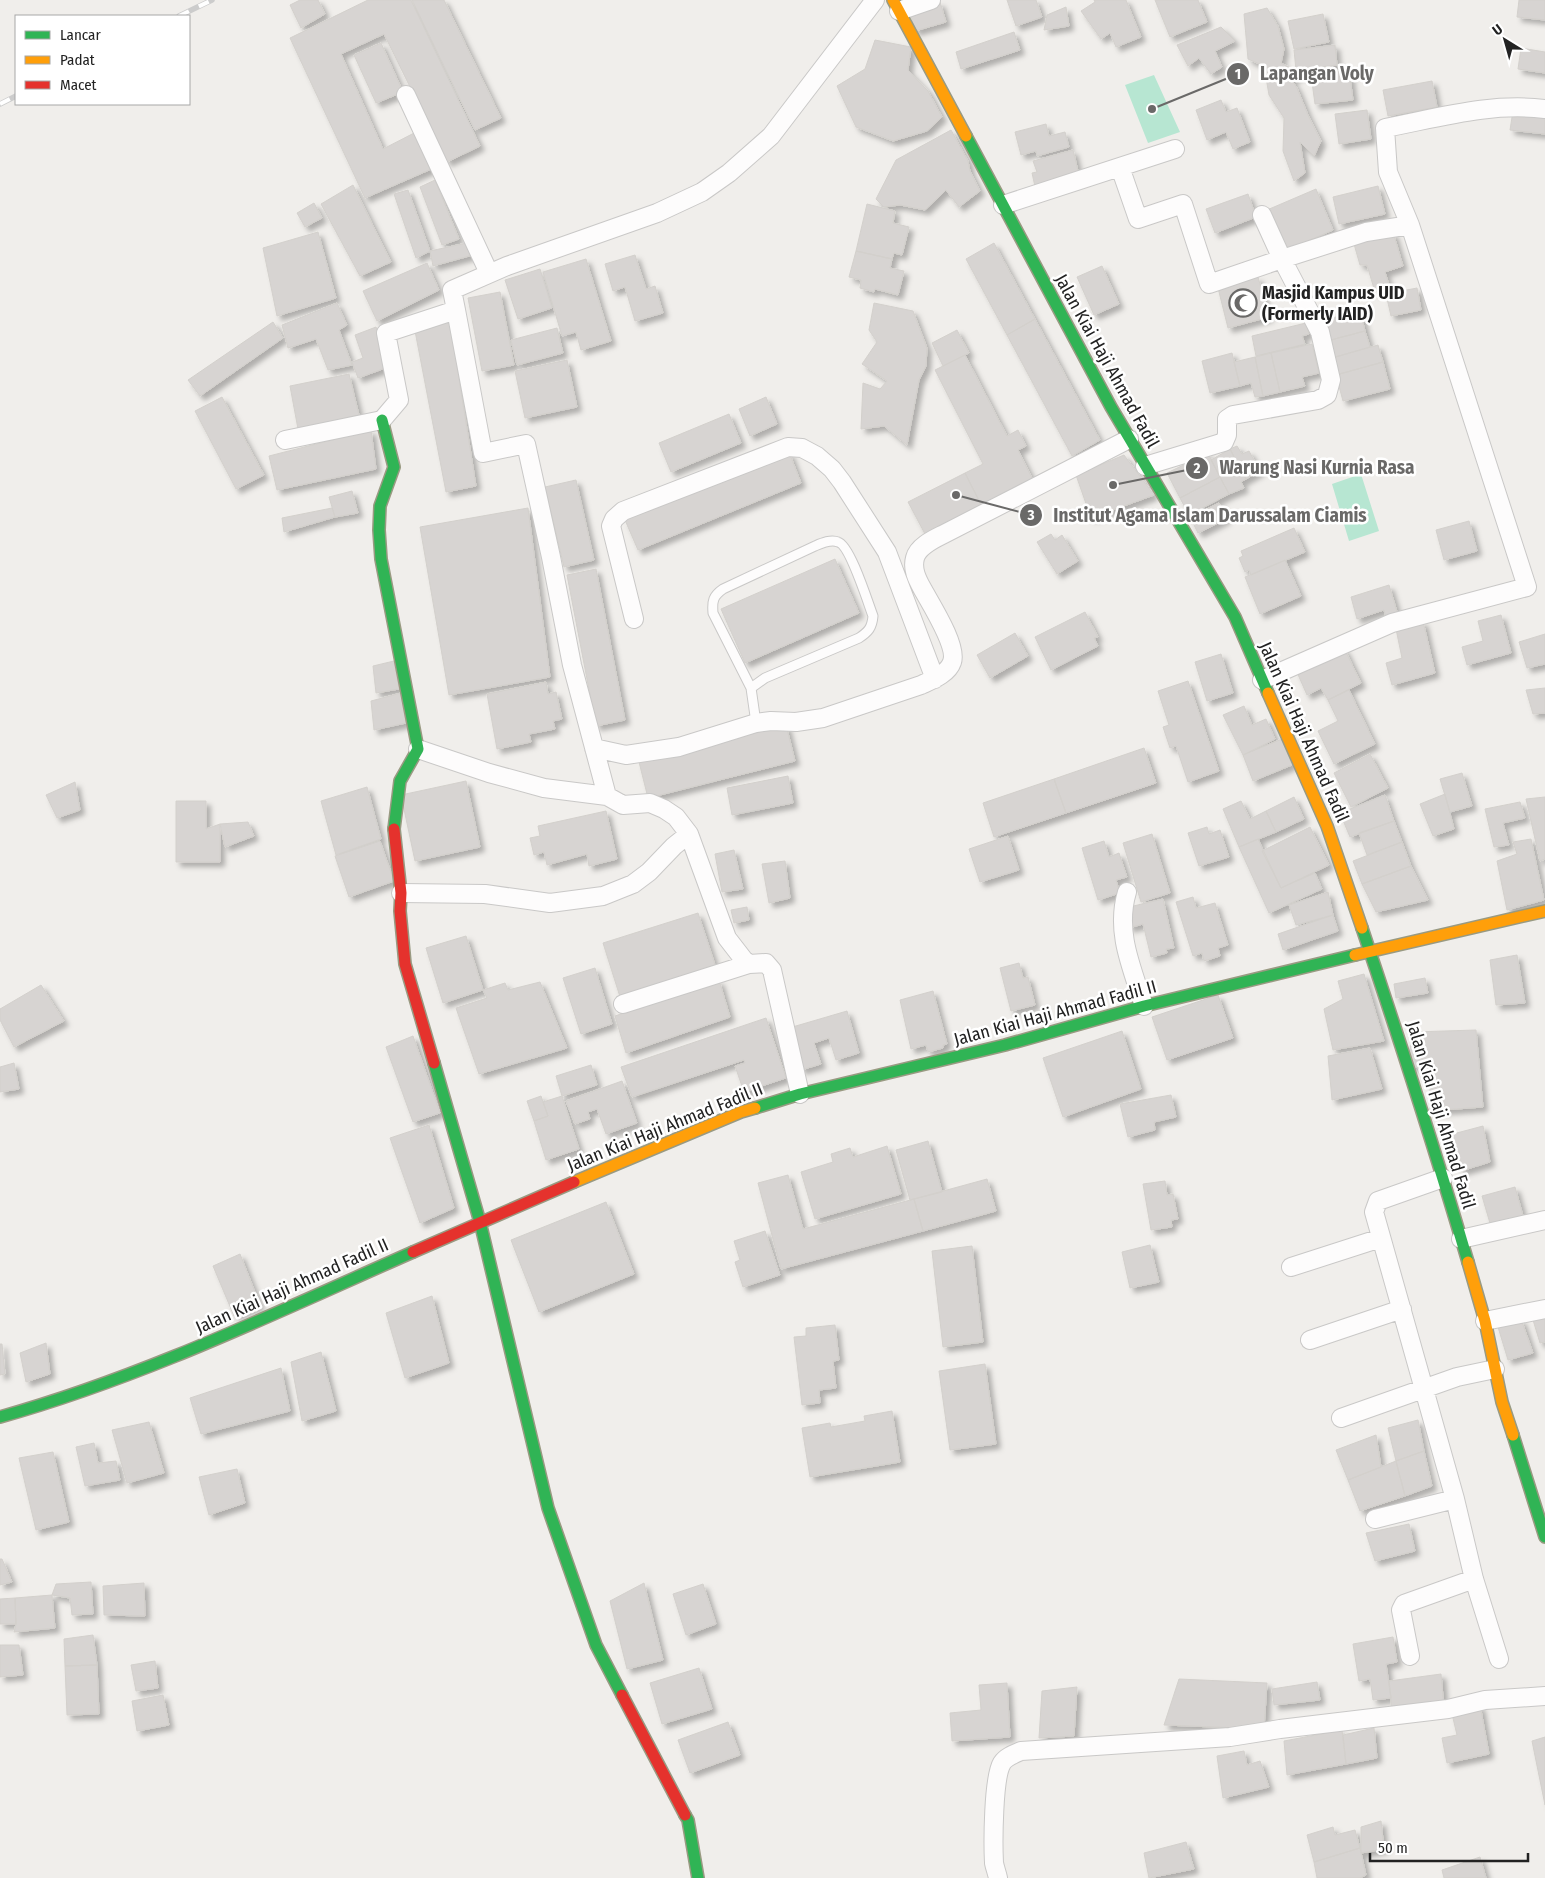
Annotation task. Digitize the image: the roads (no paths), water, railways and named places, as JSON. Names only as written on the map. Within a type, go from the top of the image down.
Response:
[{"type":"street","points":[[607,796],[572,665],[526,444],[483,452],[452,290],[489,273],[657,213],[702,192],[729,173],[771,136],[875,0]]},
{"type":"street","points":[[896,6],[932,0]]},
{"type":"street","name":"Jalan Kiai Haji Ahmad Fadil","points":[[896,6],[1129,439],[1235,617],[1327,826],[1400,1041],[1484,1321],[1502,1402],[1545,1537]]},
{"type":"street","points":[[406,96],[489,273]]},
{"type":"street","points":[[1262,680],[1392,623],[1527,587],[1410,224],[1388,172],[1385,128],[1508,106],[1545,109]]},
{"type":"street","points":[[1003,205],[1175,149]]},
{"type":"street","points":[[1120,167],[1138,219],[1183,204],[1209,284],[1366,232],[1410,224]]},
{"type":"street","points":[[1145,466],[1224,442],[1227,435],[1227,419],[1234,415],[1318,400],[1327,395],[1332,380],[1320,332],[1282,259],[1262,215]]},
{"type":"street","points":[[285,440],[382,420],[400,400],[386,333],[456,310]]},
{"type":"street","points":[[382,420],[394,467],[380,506],[381,559],[418,749],[400,782],[394,828],[402,893],[400,911],[405,964],[480,1222],[548,1508],[596,1645],[688,1820],[698,1878]]},
{"type":"street","points":[[594,748],[626,755],[679,747],[756,723],[771,721],[796,722],[823,718],[921,685],[935,678],[952,664],[953,655],[949,642],[915,574],[915,558],[920,550],[944,534],[1129,439]]},
{"type":"street","points":[[634,619],[611,526],[614,519],[623,511],[788,447],[802,448],[817,456],[842,482],[887,552],[935,678]]},
{"type":"street","points":[[418,749],[489,773],[544,788],[607,796],[623,804],[650,803],[664,809],[676,817],[688,835],[727,938],[749,964]]},
{"type":"street","points":[[402,893],[484,894],[550,903],[584,900],[603,896],[633,884],[650,872],[674,846],[688,835]]},
{"type":"street","points":[[1127,892],[1122,908],[1123,933],[1125,946],[1144,1006]]},
{"type":"street","name":"Jalan Kiai Haji Ahmad Fadil II","points":[[0,1417],[53,1402],[181,1354],[480,1222],[741,1112],[800,1094],[1005,1045],[1144,1006],[1462,929],[1545,911]]},
{"type":"street","points":[[623,1004],[749,964],[766,964],[772,970],[800,1094]]},
{"type":"street","points":[[1442,1178],[1378,1201],[1374,1212],[1425,1388],[1474,1579],[1499,1659]]},
{"type":"street","points":[[1461,1240],[1545,1220]]},
{"type":"street","points":[[1291,1267],[1381,1238]]},
{"type":"street","points":[[1310,1340],[1402,1309]]},
{"type":"street","points":[[1484,1321],[1545,1309]]},
{"type":"street","points":[[1341,1418],[1457,1377],[1495,1369]]},
{"type":"street","points":[[1375,1519],[1455,1499]]},
{"type":"street","points":[[1410,1656],[1400,1610],[1402,1606],[1474,1579]]},
{"type":"street","points":[[998,1878],[994,1865],[996,1796],[999,1770],[1002,1762],[1020,1751],[1230,1737],[1280,1729],[1448,1709],[1485,1700],[1545,1696]]},
{"type":"lane","points":[[750,688],[765,678],[868,632],[873,616],[850,556],[845,546],[838,541],[827,541],[815,546],[723,589],[716,594],[712,602],[714,613],[750,688],[756,723]]},
{"type":"railway","points":[[181,15],[212,0]]},
{"type":"railway","points":[[0,104],[15,96]]},
{"type":"place","name":"Lapangan Voly","points":[[1152,109]]},
{"type":"place","name":"Masjid Kampus UID (Formerly IAID)","points":[[1243,303]]},
{"type":"place","name":"Warung Nasi Kurnia Rasa","points":[[1113,485]]},
{"type":"place","name":"Institut Agama Islam Darussalam Ciamis","points":[[956,495]]}]
